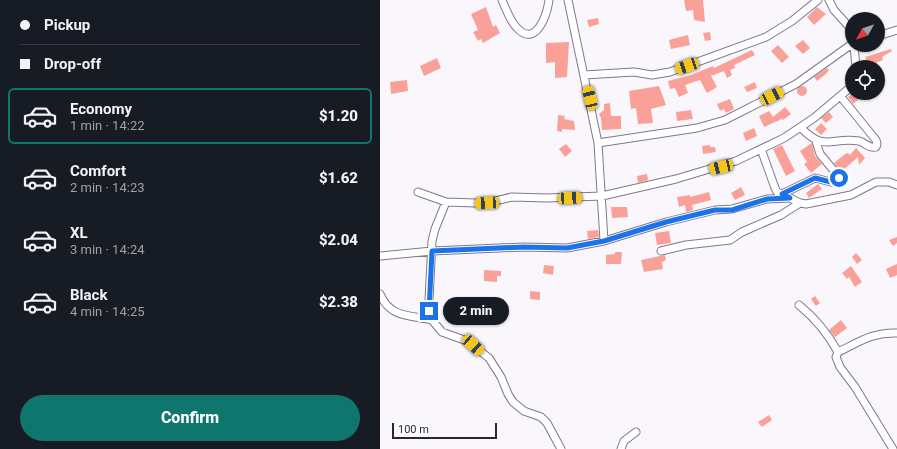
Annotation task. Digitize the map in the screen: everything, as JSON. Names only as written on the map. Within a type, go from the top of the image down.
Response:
[{"type":"street","points":[[502,0],[516,27],[523,34],[530,34],[538,30],[542,25],[546,16],[549,0]]},
{"type":"street","points":[[568,0],[598,143],[604,241]]},
{"type":"street","points":[[584,75],[634,72],[652,75],[670,72],[766,37],[792,21],[818,0]]},
{"type":"street","points":[[829,0],[834,10],[845,22]]},
{"type":"street","points":[[885,34],[897,30]]},
{"type":"street","points":[[598,143],[697,128],[725,120],[796,84],[845,50]]},
{"type":"street","points":[[418,192],[446,202],[476,203],[487,203],[512,196],[548,198],[602,196],[721,167],[761,149],[801,128],[845,93]]},
{"type":"street","points":[[801,128],[816,141],[823,143],[860,141],[873,148],[878,144],[841,97]]},
{"type":"street","points":[[782,194],[815,178],[835,183],[838,181],[835,172],[820,154],[816,141]]},
{"type":"street","points":[[761,149],[777,192],[800,203],[812,203],[851,195],[881,181],[897,185]]},
{"type":"street","points":[[380,256],[432,251],[524,247],[567,248],[604,241],[666,222],[715,210],[732,210],[767,199],[790,198]]},
{"type":"street","points":[[446,202],[435,229],[432,251],[429,311],[432,320],[442,332],[467,341],[489,358],[501,377],[508,394],[514,402],[524,411],[541,417],[547,423],[561,449]]},
{"type":"street","points":[[661,251],[730,240],[742,232],[781,215],[800,203]]},
{"type":"street","points":[[380,294],[384,303],[396,313],[432,320]]},
{"type":"street","points":[[799,305],[813,317],[838,352]]},
{"type":"street","points":[[893,449],[855,387],[840,368],[836,357],[838,352],[873,335],[884,332],[897,333]]},
{"type":"street","points":[[621,449],[624,441],[636,432]]},
{"type":"building","points":[[684,0],[703,0],[705,22],[694,20],[693,10],[686,11]]},
{"type":"building","points":[[486,7],[493,27],[496,25],[500,33],[483,43],[481,39],[478,41],[473,32],[478,30],[471,14]]},
{"type":"building","points":[[817,7],[826,14],[814,25],[807,17]]},
{"type":"building","points":[[598,18],[599,24],[589,27],[587,20]]},
{"type":"building","points":[[710,32],[711,40],[705,41],[703,33]]},
{"type":"building","points":[[688,35],[690,45],[671,49],[669,40]]},
{"type":"building","points":[[803,40],[810,48],[803,54],[795,46]]},
{"type":"building","points":[[569,42],[567,77],[555,78],[555,62],[546,63],[546,43]]},
{"type":"building","points":[[778,45],[789,57],[782,63],[771,51]]},
{"type":"building","points":[[891,49],[892,51],[882,57],[883,60],[866,60],[865,57]]},
{"type":"building","points":[[752,50],[755,55],[734,65],[735,68],[730,70],[732,75],[727,78],[724,71],[711,76],[717,87],[707,93],[700,80],[685,85],[688,93],[679,97],[675,88],[670,89],[668,81],[691,75],[713,66],[714,68]]},
{"type":"building","points":[[437,58],[441,68],[424,76],[420,66]]},
{"type":"building","points":[[827,68],[829,70],[826,74],[817,81],[814,77]]},
{"type":"building","points":[[407,80],[408,91],[391,94],[390,82]]},
{"type":"building","points":[[755,82],[757,88],[747,92],[744,87]]},
{"type":"building","points":[[659,86],[666,105],[651,109],[653,123],[638,124],[636,108],[631,109],[629,91]]},
{"type":"building","points":[[800,86],[804,86],[806,87],[806,95],[800,96],[797,93],[797,89]]},
{"type":"building","points":[[730,99],[734,109],[726,113],[724,109],[720,111],[717,104]]},
{"type":"building","points":[[850,100],[858,100],[853,104]]},
{"type":"building","points":[[610,103],[611,116],[621,116],[621,129],[602,130],[601,118],[599,114],[604,110],[604,104]]},
{"type":"building","points":[[785,107],[791,114],[783,120],[782,119],[764,127],[759,116],[769,111],[773,117]]},
{"type":"building","points":[[691,110],[693,119],[677,121],[676,112]]},
{"type":"building","points":[[829,112],[833,117],[826,123],[821,118]]},
{"type":"building","points":[[558,115],[565,116],[564,119],[574,121],[575,130],[562,129],[562,132],[557,131]]},
{"type":"building","points":[[821,123],[827,129],[821,135],[815,129]]},
{"type":"building","points":[[754,128],[757,136],[746,141],[743,133]]},
{"type":"building","points":[[812,143],[815,156],[822,164],[811,173],[804,164],[807,162],[800,151]]},
{"type":"building","points":[[566,144],[572,151],[565,157],[559,149]]},
{"type":"building","points":[[710,145],[710,147],[715,147],[716,152],[703,154],[702,146]]},
{"type":"building","points":[[782,145],[795,171],[786,176],[773,149]]},
{"type":"building","points":[[856,148],[865,158],[859,165],[858,157],[841,172],[834,163],[845,154],[848,153],[850,155]]},
{"type":"building","points":[[647,174],[648,180],[638,183],[637,176]]},
{"type":"building","points":[[818,184],[822,189],[809,198],[806,193]]},
{"type":"building","points":[[741,187],[745,195],[735,200],[731,193]]},
{"type":"building","points":[[709,192],[711,200],[692,205],[693,210],[686,212],[685,205],[679,207],[677,197],[690,195],[690,197]]},
{"type":"building","points":[[611,207],[627,207],[628,217],[612,218]]},
{"type":"building","points":[[598,230],[599,237],[588,239],[587,231]]},
{"type":"building","points":[[669,231],[671,243],[657,245],[655,233]]},
{"type":"building","points":[[897,237],[897,243],[893,246],[889,240]]},
{"type":"building","points":[[615,252],[622,252],[621,264],[606,264],[606,255],[615,254]]},
{"type":"building","points":[[856,253],[862,260],[857,264],[852,257]]},
{"type":"building","points":[[665,255],[666,260],[662,262],[663,269],[644,272],[641,260]]},
{"type":"building","points":[[897,264],[897,275],[890,278],[886,269]]},
{"type":"building","points":[[544,265],[554,266],[553,275],[543,273]]},
{"type":"building","points":[[851,266],[862,282],[855,287],[849,277],[847,279],[842,273]]},
{"type":"building","points":[[484,270],[501,271],[501,276],[497,276],[497,282],[484,281]]},
{"type":"building","points":[[530,291],[540,292],[540,300],[530,299]]},
{"type":"building","points":[[815,296],[820,303],[816,306],[811,299]]},
{"type":"building","points":[[841,320],[847,328],[835,337],[829,330]]},
{"type":"building","points":[[769,415],[772,420],[762,427],[758,422]]},
{"type":"route","points":[[429,311],[432,251],[486,250],[524,247],[567,248],[584,246],[666,222],[696,216],[715,210],[732,210],[767,199],[790,198],[782,194],[789,192],[809,180],[820,178],[835,183],[839,178]]}]
